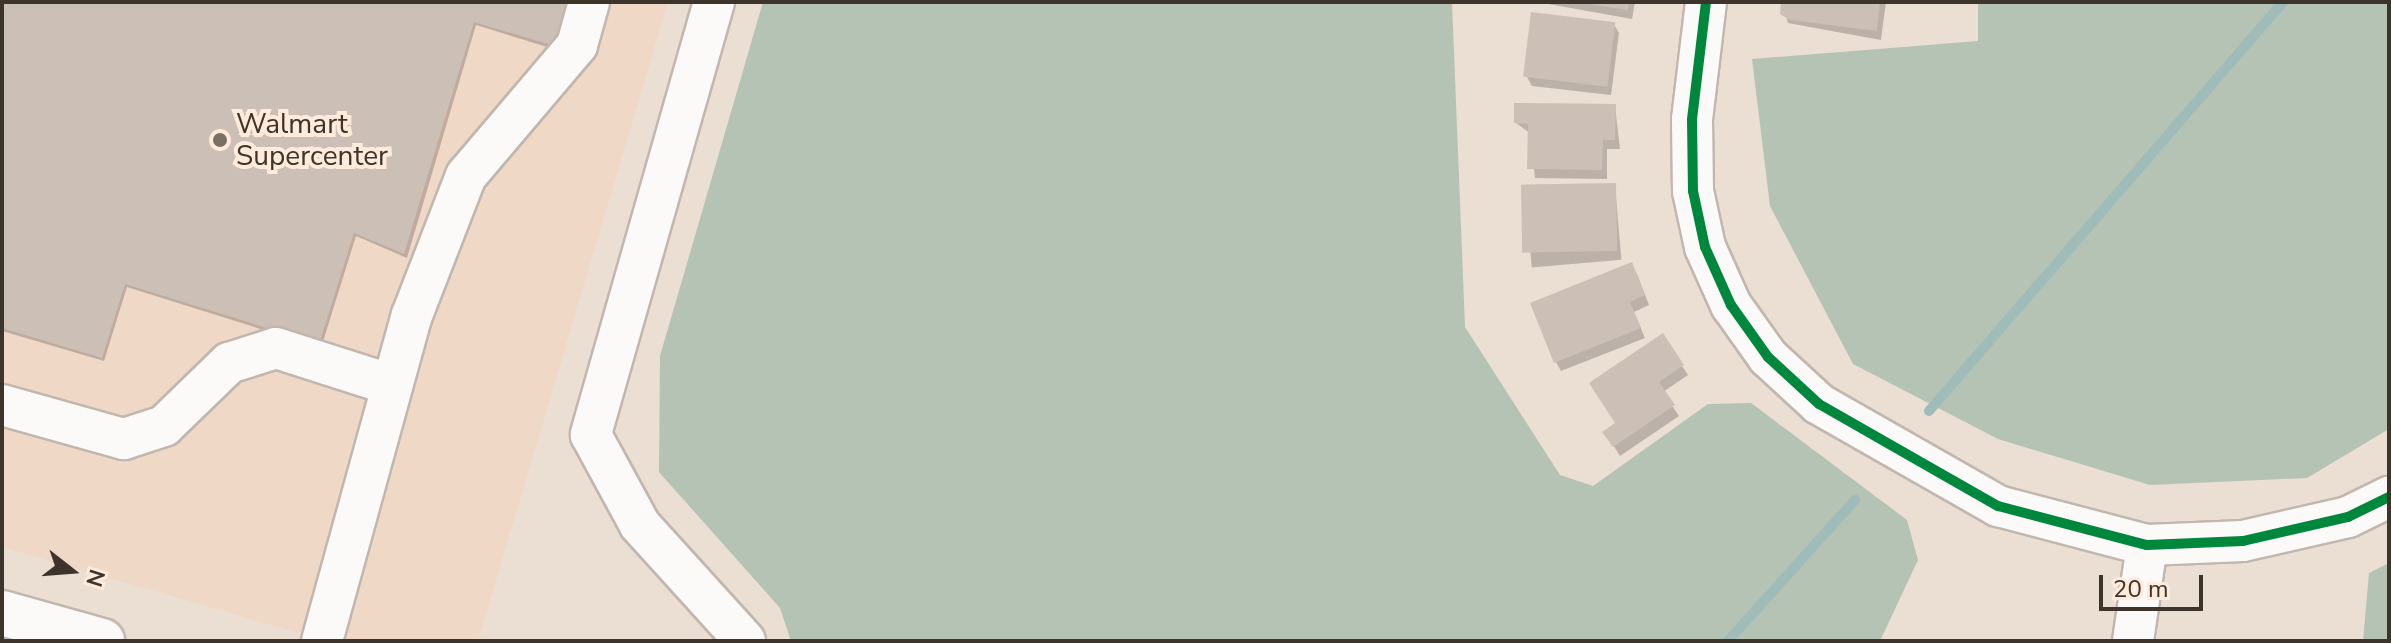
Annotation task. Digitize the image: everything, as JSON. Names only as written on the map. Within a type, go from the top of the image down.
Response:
[{"type":"main road","points":[[2,613],[102,641]]},
{"type":"street","points":[[322,641],[392,385],[466,176],[577,45],[589,2]]},
{"type":"street","points":[[714,2],[591,435],[640,525],[745,641]]},
{"type":"street","points":[[1706,2],[1692,120],[1693,191],[1718,276],[1768,357],[1819,404],[1936,476],[2074,531],[2147,545],[2243,541],[2348,517],[2389,497]]},
{"type":"street","points":[[2,405],[124,439],[164,426],[229,363],[276,348],[392,385]]},
{"type":"street","points":[[2133,641],[2147,545]]},
{"type":"shaded area","points":[[2,2],[668,2],[478,641],[327,641],[2,547]]},
{"type":"green space","points":[[763,2],[1452,2],[1465,327],[1560,475],[1593,486],[1708,404],[1751,403],[1907,520],[1918,560],[1880,641],[791,641],[780,608],[659,472],[660,356]]},
{"type":"green space","points":[[1978,2],[2389,2],[2389,429],[2307,478],[2150,485],[1998,439],[1853,364],[1770,206],[1752,59],[1978,41]]},
{"type":"green space","points":[[2389,563],[2389,641],[2363,641],[2369,573]]},
{"type":"building","name":"Walmart Supercenter","points":[[2,2],[569,2],[555,46],[474,22],[404,254],[354,233],[319,344],[125,284],[102,358],[2,328]]},
{"type":"building","points":[[1576,2],[1629,2],[1628,10]]},
{"type":"building","points":[[1781,2],[1880,2],[1877,31],[1790,20],[1780,14]]},
{"type":"building","points":[[1531,12],[1615,22],[1607,87],[1523,77]]},
{"type":"building","points":[[1514,103],[1616,104],[1615,140],[1603,140],[1602,170],[1527,169],[1528,124],[1514,123]]},
{"type":"building","points":[[1616,183],[1617,251],[1522,253],[1521,185]]},
{"type":"building","points":[[1632,262],[1645,295],[1630,302],[1641,328],[1554,363],[1530,303]]},
{"type":"building","points":[[1663,333],[1684,365],[1659,382],[1675,405],[1613,447],[1602,432],[1615,423],[1589,383]]},
{"type":"waterway","points":[[1929,411],[2283,2]]},
{"type":"waterway","points":[[1728,641],[1855,500]]},
{"type":"cycle path","points":[[1706,2],[1692,120],[1693,191],[1705,247],[1731,305],[1768,357],[1819,404],[1998,506],[2147,545],[2243,541],[2348,517],[2389,497]]},
{"type":"place","name":"Walmart Supercenter","points":[[220,140]]}]
